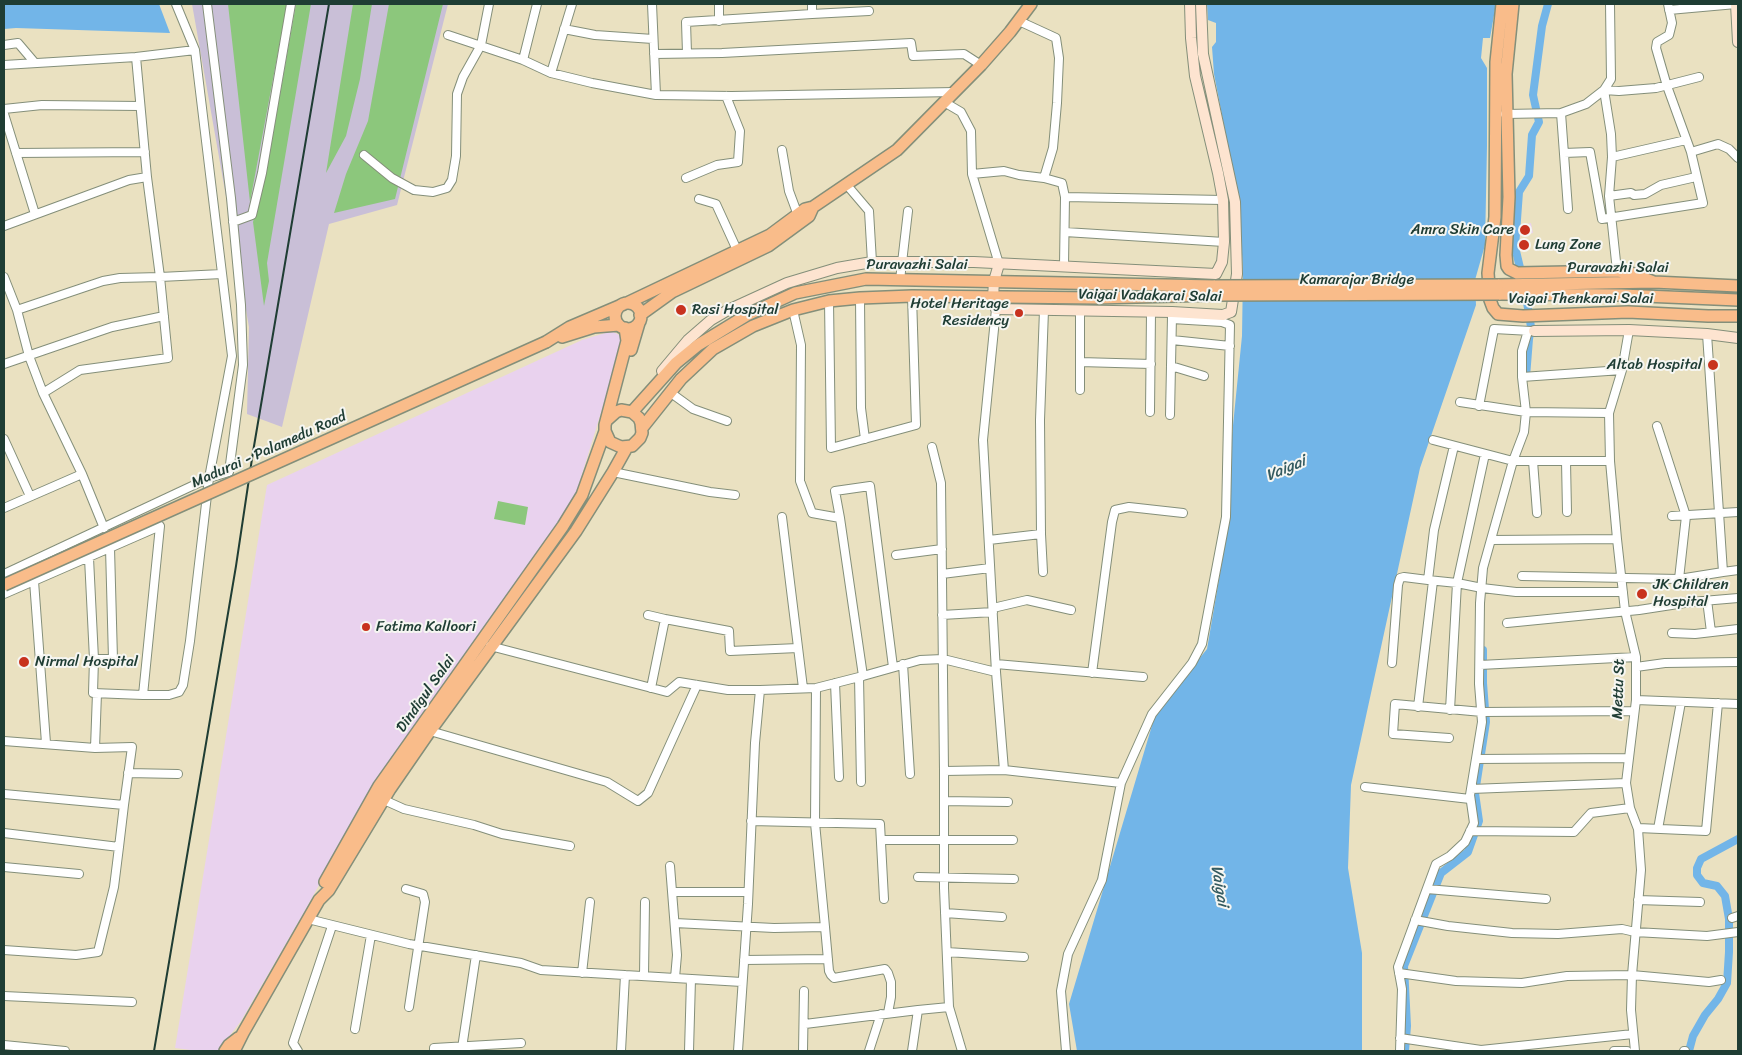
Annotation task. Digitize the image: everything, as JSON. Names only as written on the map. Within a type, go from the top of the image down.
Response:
[{"type":"main road","points":[[629,411],[616,412],[606,425],[610,442],[615,445],[632,446],[640,438],[642,428],[639,418],[629,411],[622,401],[621,393],[640,319],[635,305],[625,304],[618,308],[615,315],[622,326],[633,328],[640,319],[672,292],[768,246],[799,218],[805,209],[813,207],[897,150],[981,65],[1031,4]]},
{"type":"main road","name":"Vaigai Vadakarai Salai","points":[[650,392],[648,387],[688,340],[711,320],[728,310],[787,283],[837,268],[872,262],[974,262],[1216,274],[1222,262],[1224,242],[1223,200],[1195,76],[1190,38],[1190,4]]},
{"type":"main road","name":"Vaigai Vadakarai Salai","points":[[995,303],[1044,310],[1151,312],[1172,316],[1223,315],[1231,312],[1237,274],[1234,202],[1203,54],[1201,4]]},
{"type":"main road","name":"Vaigai Thenkarai Salai","points":[[1502,4],[1496,62],[1495,217],[1488,273],[1490,300],[1493,308],[1498,314],[1523,316],[1628,312],[1738,316]]},
{"type":"main road","name":"Vaigai Thenkarai Salai","points":[[1513,4],[1506,74],[1509,197],[1506,262],[1509,269],[1524,284],[1617,272],[1631,273],[1654,282]]},
{"type":"main road","points":[[1736,4],[1738,42]]},
{"type":"main road","name":"Madurai - Palamedu Road","points":[[546,342],[570,327],[625,304],[770,235],[799,218]]},
{"type":"main road","points":[[995,303],[994,281],[1000,264]]},
{"type":"main road","name":"Puravazhi Salai","points":[[629,411],[650,392],[676,363],[698,345],[747,315],[795,293],[866,279],[994,281],[1215,291]]},
{"type":"main road","name":"Puravazhi Salai","points":[[1498,289],[1524,284],[1654,282],[1735,284]]},
{"type":"main road","name":"Puravazhi Salai","points":[[1524,284],[1738,300]]},
{"type":"main road","name":"Kamarajar Bridge","points":[[1215,291],[1498,289]]},
{"type":"main road","name":"Puravazhi Salai","points":[[642,428],[681,379],[713,349],[753,326],[793,310],[829,301],[912,296],[995,303],[1215,291]]},
{"type":"main road","name":"Madurai - Palamedu Road","points":[[4,585],[546,342],[594,327],[622,326]]},
{"type":"main road","name":"Dindigul Salai","points":[[234,1051],[319,900],[322,887],[379,786],[568,518],[582,495],[606,425],[627,341],[622,326]]},
{"type":"main road","points":[[1530,331],[1629,330],[1707,334],[1738,338]]},
{"type":"main road","name":"Dindigul Salai","points":[[319,900],[329,890],[384,800],[430,731],[576,531],[627,447]]},
{"type":"main road","name":"Dindigul Salai","points":[[225,1051],[243,1033]]},
{"type":"street","points":[[89,558],[94,659],[93,693],[169,695],[179,692],[183,685],[190,641],[209,478],[232,356],[195,50],[176,4]]},
{"type":"street","points":[[5,570],[104,528],[209,478],[229,472],[243,365],[242,305],[207,4]]},
{"type":"street","points":[[233,222],[252,216],[262,172],[291,4]]},
{"type":"street","points":[[364,155],[392,178],[414,190],[433,192],[447,188],[452,180],[456,156],[457,94],[463,77],[481,45],[489,4]]},
{"type":"street","points":[[523,60],[537,4]]},
{"type":"street","points":[[551,73],[572,4]]},
{"type":"street","points":[[652,4],[656,95]]},
{"type":"street","points":[[719,4],[719,20]]},
{"type":"street","points":[[812,4],[812,14]]},
{"type":"street","points":[[1506,114],[1561,113],[1586,104],[1604,90],[1611,79],[1610,4]]},
{"type":"street","points":[[1564,153],[1590,152],[1602,219],[1703,203],[1691,152],[1667,86],[1656,48],[1657,42],[1669,35],[1672,23],[1669,7],[1736,4]]},
{"type":"street","points":[[687,53],[686,22],[869,11]]},
{"type":"street","points":[[1019,21],[1056,38],[1059,58],[1057,103],[1053,148],[1044,178]]},
{"type":"street","points":[[564,29],[595,35],[653,39]]},
{"type":"street","points":[[448,36],[523,60],[551,73],[656,95],[726,96],[955,92]]},
{"type":"street","points":[[4,45],[18,43],[35,63]]},
{"type":"street","points":[[654,54],[722,53],[911,43],[913,56],[964,54],[981,65]]},
{"type":"street","points":[[4,65],[136,57],[195,50]]},
{"type":"street","points":[[43,393],[80,370],[168,358],[136,57]]},
{"type":"street","points":[[1604,90],[1619,91],[1667,86],[1699,77]]},
{"type":"street","points":[[1604,90],[1611,134],[1612,157],[1609,196],[1617,272]]},
{"type":"street","points":[[686,178],[717,165],[738,162],[740,131],[726,96]]},
{"type":"street","points":[[944,102],[961,112],[971,131],[972,174],[1000,264]]},
{"type":"street","points":[[4,109],[42,105],[140,106]]},
{"type":"street","points":[[1561,113],[1568,209]]},
{"type":"street","points":[[4,114],[35,214]]},
{"type":"street","points":[[1612,157],[1686,140]]},
{"type":"street","points":[[1691,152],[1718,144],[1729,149],[1738,158]]},
{"type":"street","points":[[782,150],[789,191],[799,218]]},
{"type":"street","points":[[16,153],[145,152]]},
{"type":"street","points":[[972,174],[1004,171],[1062,183],[1065,197],[1064,266]]},
{"type":"street","points":[[4,226],[129,180],[148,177]]},
{"type":"street","points":[[1609,196],[1630,193],[1634,195],[1645,194],[1661,185],[1696,177]]},
{"type":"street","points":[[846,184],[869,211],[872,262]]},
{"type":"street","points":[[1065,197],[1223,200]]},
{"type":"street","points":[[699,199],[716,204],[737,250]]},
{"type":"street","points":[[900,280],[908,210]]},
{"type":"street","points":[[1064,232],[1224,242]]},
{"type":"street","points":[[16,310],[103,281],[120,278],[222,274]]},
{"type":"street","points":[[4,277],[43,393],[82,474],[104,528]]},
{"type":"street","points":[[829,301],[831,448],[916,425],[912,296]]},
{"type":"street","points":[[860,298],[862,408],[865,439]]},
{"type":"street","points":[[995,303],[983,440],[996,668],[1004,770]]},
{"type":"street","points":[[793,310],[800,345],[800,481],[812,513],[840,518]]},
{"type":"street","points":[[1043,572],[1040,534],[1040,420],[1044,310]]},
{"type":"street","points":[[1080,310],[1080,390]]},
{"type":"street","points":[[1150,412],[1151,312]]},
{"type":"street","points":[[4,364],[112,327],[164,316]]},
{"type":"street","points":[[1066,1051],[1061,990],[1068,954],[1102,880],[1121,783],[1152,714],[1192,664],[1202,644],[1226,517],[1230,325],[1222,322],[1172,316],[1170,415]]},
{"type":"street","points":[[1400,1051],[1404,1038],[1403,974],[1398,967],[1420,921],[1432,889],[1436,864],[1450,856],[1466,842],[1474,831],[1470,799],[1474,789],[1479,759],[1484,712],[1482,665],[1483,568],[1516,461],[1528,412],[1522,351],[1530,331],[1494,329],[1479,406]]},
{"type":"street","name":"Mettu St","points":[[1629,330],[1622,370],[1609,412],[1610,461],[1621,578],[1625,611],[1636,657],[1636,700],[1626,783],[1630,808],[1638,828],[1641,870],[1632,975],[1635,1051]]},
{"type":"street","points":[[1707,334],[1723,572]]},
{"type":"street","points":[[1172,340],[1230,346]]},
{"type":"street","points":[[1080,362],[1151,364]]},
{"type":"street","points":[[1171,366],[1204,376]]},
{"type":"street","points":[[1525,377],[1622,370]]},
{"type":"street","points":[[671,392],[692,410],[727,421]]},
{"type":"street","points":[[1460,402],[1528,412],[1609,412]]},
{"type":"street","points":[[1657,426],[1686,516],[1679,578]]},
{"type":"street","points":[[4,439],[30,496]]},
{"type":"street","points":[[1434,440],[1516,461],[1610,461]]},
{"type":"street","points":[[932,446],[942,483],[944,878],[949,1007],[962,1051]]},
{"type":"street","points":[[1418,708],[1434,530],[1454,446]]},
{"type":"street","points":[[1450,710],[1457,583],[1485,454]]},
{"type":"street","points":[[1533,461],[1537,513]]},
{"type":"street","points":[[1566,461],[1567,512]]},
{"type":"street","points":[[613,472],[710,492],[735,495]]},
{"type":"street","points":[[4,508],[82,474]]},
{"type":"street","points":[[861,782],[861,677],[835,491],[870,486],[894,667]]},
{"type":"street","points":[[1092,673],[1110,532],[1115,510],[1129,507],[1183,513]]},
{"type":"street","points":[[1672,516],[1738,512]]},
{"type":"street","points":[[782,517],[804,688]]},
{"type":"street","points":[[4,594],[160,526],[143,695]]},
{"type":"street","points":[[989,540],[1040,534]]},
{"type":"street","points":[[1493,540],[1617,538]]},
{"type":"street","points":[[94,659],[113,659],[110,548]]},
{"type":"street","points":[[896,554],[942,549]]},
{"type":"street","points":[[942,574],[990,568]]},
{"type":"street","points":[[1522,576],[1679,578],[1738,570]]},
{"type":"street","points":[[1392,663],[1400,578],[1457,583],[1516,592],[1623,592]]},
{"type":"street","points":[[34,581],[46,743]]},
{"type":"street","points":[[1507,623],[1738,598]]},
{"type":"street","points":[[942,615],[993,610],[1027,600],[1071,610]]},
{"type":"street","points":[[1708,600],[1711,632]]},
{"type":"street","points":[[648,615],[730,631],[730,651],[798,648]]},
{"type":"street","points":[[651,688],[665,619]]},
{"type":"street","points":[[1672,633],[1695,634],[1738,629]]},
{"type":"street","points":[[480,644],[667,692],[679,682],[728,690],[816,688],[903,664],[942,658],[996,668],[1143,677]]},
{"type":"street","points":[[1482,665],[1636,657]]},
{"type":"street","points":[[1636,667],[1665,664],[1738,662]]},
{"type":"street","points":[[903,664],[910,774]]},
{"type":"street","points":[[835,683],[839,777]]},
{"type":"street","points":[[430,731],[608,782],[638,801],[648,793],[697,685]]},
{"type":"street","points":[[816,688],[816,823],[829,971],[834,978],[885,969],[891,982],[891,997],[869,1051]]},
{"type":"street","points":[[738,1051],[755,743],[760,690]]},
{"type":"street","points":[[94,748],[97,693]]},
{"type":"street","points":[[1636,700],[1738,704]]},
{"type":"street","points":[[1658,829],[1681,702]]},
{"type":"street","points":[[1449,738],[1393,734],[1395,704],[1418,708],[1484,712],[1634,711]]},
{"type":"street","points":[[1638,828],[1706,831],[1718,704]]},
{"type":"street","points":[[4,741],[94,748],[132,747],[114,887],[98,952],[76,955],[4,950]]},
{"type":"street","points":[[1479,759],[1628,758]]},
{"type":"street","points":[[944,771],[1004,770],[1121,783]]},
{"type":"street","points":[[128,773],[178,774]]},
{"type":"street","points":[[1474,789],[1626,783]]},
{"type":"street","points":[[1365,786],[1470,799]]},
{"type":"street","points":[[4,794],[124,804]]},
{"type":"street","points":[[384,800],[404,808],[474,825],[502,834],[570,846]]},
{"type":"street","points":[[944,801],[1008,802]]},
{"type":"street","points":[[1474,831],[1574,832],[1591,813],[1630,808]]},
{"type":"street","points":[[752,821],[880,824],[884,899]]},
{"type":"street","points":[[4,833],[119,847]]},
{"type":"street","points":[[881,840],[1013,840]]},
{"type":"street","points":[[670,866],[677,955],[675,978]]},
{"type":"street","points":[[4,867],[79,874]]},
{"type":"street","points":[[918,877],[1014,879]]},
{"type":"street","points":[[406,889],[423,894],[425,898],[410,1007]]},
{"type":"street","points":[[1432,889],[1546,900]]},
{"type":"street","points":[[672,892],[748,892]]},
{"type":"street","points":[[1638,900],[1700,902]]},
{"type":"street","points":[[582,973],[590,902]]},
{"type":"street","points":[[644,976],[645,902]]},
{"type":"street","points":[[945,913],[1002,917]]},
{"type":"street","points":[[308,920],[419,946],[521,962],[541,970],[742,982]]},
{"type":"street","points":[[1420,921],[1512,933],[1558,934],[1622,929],[1635,932],[1707,936],[1738,932]]},
{"type":"street","points":[[674,923],[746,927],[824,927]]},
{"type":"street","points":[[298,1051],[293,1043],[332,926]]},
{"type":"street","points":[[355,1029],[371,935]]},
{"type":"street","points":[[947,952],[1024,957]]},
{"type":"street","points":[[462,1048],[476,955]]},
{"type":"street","points":[[744,960],[828,959]]},
{"type":"street","points":[[1403,974],[1456,981],[1522,983],[1567,976],[1632,975],[1709,982],[1721,980]]},
{"type":"street","points":[[621,1051],[626,975]]},
{"type":"street","points":[[689,1051],[691,979]]},
{"type":"street","points":[[803,1051],[805,1024],[804,991]]},
{"type":"street","points":[[4,996],[132,1002]]},
{"type":"street","points":[[805,1024],[949,1007]]},
{"type":"street","points":[[912,1051],[918,1010]]},
{"type":"street","points":[[1404,1038],[1481,1050],[1633,1034]]},
{"type":"street","points":[[434,1051],[434,1048],[462,1048],[521,1043]]},
{"type":"street","points":[[4,1046],[64,1051]]},
{"type":"street","points":[[1614,1051],[1627,1051]]},
{"type":"shaded area","points":[[192,4],[448,4],[397,205],[329,224],[282,427],[247,414],[249,327]]},
{"type":"shaded area","name":"Amra Skin Care","points":[[1531,223],[1533,233],[1518,236],[1517,227]]},
{"type":"shaded area","name":"Fatima Kalloori","points":[[612,331],[624,338],[575,497],[556,530],[378,778],[241,1021],[218,1051],[175,1048],[267,485],[582,340]]},
{"type":"green space","points":[[228,4],[287,4],[250,202]]},
{"type":"green space","points":[[296,4],[311,4],[267,263],[269,281],[264,306],[253,222],[267,169]]},
{"type":"green space","points":[[353,4],[372,4],[360,79],[346,136],[326,173]]},
{"type":"green space","points":[[389,4],[443,4],[395,199],[334,213],[346,174],[368,121]]},
{"type":"green space","points":[[498,501],[528,507],[525,525],[494,519]]},
{"type":"water","points":[[4,4],[159,4],[170,33],[4,29]]},
{"type":"water","name":"Vaigai","points":[[1207,4],[1496,4],[1490,38],[1483,38],[1481,58],[1487,68],[1485,245],[1475,280],[1476,305],[1420,468],[1351,785],[1348,868],[1362,953],[1362,1051],[1077,1051],[1069,1004],[1156,712],[1207,649],[1230,515],[1229,465],[1242,336],[1243,271],[1239,203],[1214,74],[1212,47],[1216,42],[1216,23],[1208,20]]},
{"type":"waterway","points":[[1522,276],[1515,247],[1519,192],[1529,176],[1532,135],[1539,122],[1533,95],[1542,26],[1548,4]]},
{"type":"waterway","points":[[1525,290],[1531,327],[1526,377]]},
{"type":"waterway","points":[[1405,1051],[1407,1026],[1404,966],[1441,873],[1468,852],[1479,821],[1475,793],[1486,722],[1483,650]]},
{"type":"waterway","points":[[1689,1051],[1693,1036],[1727,983],[1729,952],[1729,919],[1725,896],[1717,886],[1703,883],[1697,875],[1697,868],[1701,859],[1738,839]]},
{"type":"railway","points":[[154,1051],[329,4]]},
{"type":"place","name":"Amra Skin Care","points":[[1525,230]]},
{"type":"place","name":"Lung Zone","points":[[1524,245]]},
{"type":"place","name":"Rasi Hospital","points":[[681,310]]},
{"type":"place","name":"Hotel Heritage Residency","points":[[1019,313]]},
{"type":"place","name":"Altab Hospital","points":[[1713,365]]},
{"type":"place","name":"JK Children Hospital","points":[[1642,594]]},
{"type":"place","name":"Fatima Kalloori","points":[[366,627]]},
{"type":"place","name":"Nirmal Hospital","points":[[24,662]]}]
